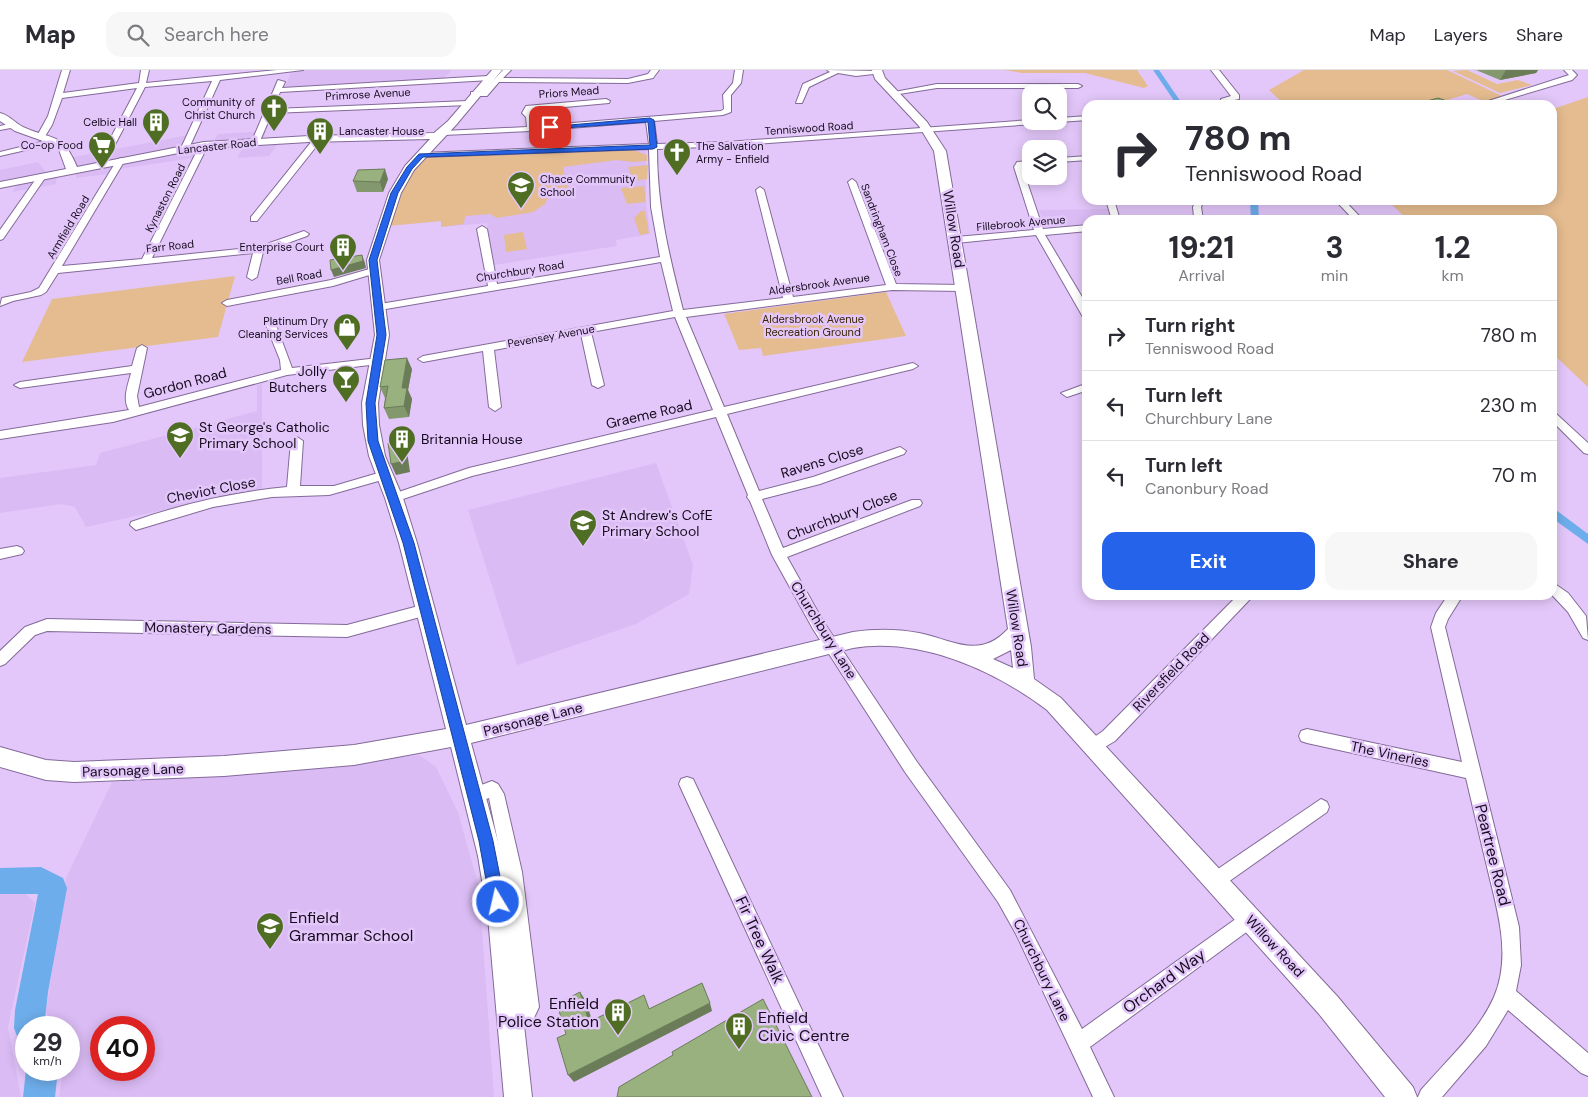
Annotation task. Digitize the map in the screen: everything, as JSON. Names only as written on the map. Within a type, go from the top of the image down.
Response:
[{"type":"street","points":[[41,136],[45,132],[60,96],[66,70]]},
{"type":"street","points":[[104,164],[103,160],[142,85],[145,70]]},
{"type":"street","points":[[60,96],[142,85],[299,70]]},
{"type":"street","points":[[507,70],[494,76],[471,98],[435,142],[409,168],[395,193],[373,260],[382,335],[370,403],[371,424],[377,456],[394,498],[426,610],[490,856],[509,914],[509,1020],[518,1097]]},
{"type":"street","points":[[578,81],[582,70]]},
{"type":"street","points":[[278,90],[494,76],[578,81],[636,80],[650,76],[655,70]]},
{"type":"street","points":[[440,134],[531,129],[719,113],[728,108],[727,96],[739,79],[739,70]]},
{"type":"street","points":[[1214,70],[1236,97],[1230,100]]},
{"type":"street","points":[[1496,100],[1569,78],[1573,75],[1568,70]]},
{"type":"street","points":[[799,101],[806,86],[833,71],[877,72]]},
{"type":"street","points":[[256,141],[285,72]]},
{"type":"street","name":"Willow Road","points":[[877,72],[880,79],[928,131],[940,151],[1024,662],[1024,684],[1048,699],[1093,747],[1328,1005],[1403,1097]]},
{"type":"street","points":[[185,148],[217,78]]},
{"type":"street","points":[[893,93],[938,86],[1078,86]]},
{"type":"street","name":"Primrose Avenue","points":[[269,111],[471,98]]},
{"type":"street","name":"Priors Mead","points":[[531,129],[530,116],[526,113],[529,108],[606,101]]},
{"type":"street","points":[[0,116],[13,125],[53,141],[64,149],[74,171]]},
{"type":"street","points":[[1067,119],[1082,118]]},
{"type":"street","name":"Churchbury Lane","points":[[648,119],[653,147],[653,184],[664,259],[679,313],[778,555],[831,644],[910,767],[1004,896],[1022,928],[1104,1097]]},
{"type":"street","name":"Tenniswood Road","points":[[421,155],[653,147],[928,131],[1022,123]]},
{"type":"street","points":[[0,128],[13,125]]},
{"type":"street","name":"Lancaster Road","points":[[0,185],[204,145],[319,138],[440,134]]},
{"type":"street","points":[[254,219],[304,154],[319,138]]},
{"type":"street","points":[[0,154],[53,141]]},
{"type":"street","name":"Kynaston Road","points":[[146,261],[204,145]]},
{"type":"street","points":[[1067,159],[1082,158]]},
{"type":"street","name":"Armfield Road","points":[[26,296],[43,290],[121,160]]},
{"type":"street","points":[[1022,164],[1018,167],[1022,179]]},
{"type":"street","points":[[0,237],[41,178]]},
{"type":"street","name":"Sandringham Close","points":[[852,182],[892,287]]},
{"type":"street","points":[[1024,185],[1039,232],[1082,307]]},
{"type":"street","points":[[760,190],[789,301]]},
{"type":"street","points":[[1344,205],[1354,215]]},
{"type":"street","points":[[482,228],[493,288]]},
{"type":"street","name":"Fillebrook Avenue","points":[[956,240],[1082,228]]},
{"type":"street","name":"Farr Road","points":[[55,270],[259,250],[304,234]]},
{"type":"street","points":[[252,277],[259,250]]},
{"type":"street","name":"Churchbury Road","points":[[380,307],[664,259]]},
{"type":"street","name":"Bell Road","points":[[227,303],[334,284],[373,271]]},
{"type":"street","name":"Aldersbrook Avenue","points":[[679,313],[688,314],[892,287],[963,288]]},
{"type":"street","points":[[0,303],[12,297],[26,296]]},
{"type":"street","name":"Pevensey Avenue","points":[[423,359],[679,313]]},
{"type":"street","points":[[272,325],[285,360],[287,372]]},
{"type":"street","points":[[585,330],[598,385]]},
{"type":"street","points":[[488,347],[495,407]]},
{"type":"street","points":[[136,412],[131,396],[142,348]]},
{"type":"street","name":"Gordon Road","points":[[0,435],[94,422],[287,372],[378,361]]},
{"type":"street","name":"Graeme Road","points":[[394,498],[469,472],[913,366]]},
{"type":"street","points":[[20,385],[136,369]]},
{"type":"street","points":[[1067,393],[1082,388]]},
{"type":"street","points":[[1557,419],[1588,450]]},
{"type":"street","points":[[293,491],[296,441]]},
{"type":"street","name":"Ravens Close","points":[[753,497],[816,481],[900,451]]},
{"type":"street","name":"Cheviot Close","points":[[136,525],[157,516],[207,504],[293,491],[310,493],[333,490],[385,475]]},
{"type":"street","name":"Churchbury Close","points":[[778,555],[916,503]]},
{"type":"street","points":[[0,554],[17,551]]},
{"type":"street","points":[[1557,592],[1574,609],[1588,634]]},
{"type":"street","name":"Riversfield Road","points":[[1093,747],[1109,736],[1242,600]]},
{"type":"street","name":"Peartree Road","points":[[1428,1097],[1476,1042],[1496,1015],[1506,995],[1511,969],[1510,927],[1438,627],[1440,617],[1452,600]]},
{"type":"street","name":"Monastery Gardens","points":[[0,660],[30,631],[47,625],[347,631],[426,610]]},
{"type":"street","points":[[962,656],[986,653],[1004,646],[1018,632]]},
{"type":"street","name":"Parsonage Lane","points":[[0,757],[46,770],[74,772],[206,767],[354,754],[458,736],[866,637],[883,637],[920,642],[993,668],[1024,684]]},
{"type":"street","name":"The Vineries","points":[[1307,736],[1473,772]]},
{"type":"street","name":"Fir Tree Walk","points":[[687,784],[833,1097]]},
{"type":"street","points":[[1215,881],[1321,807]]},
{"type":"street","name":"Orchard Way","points":[[1078,1044],[1250,919]]},
{"type":"street","points":[[1506,995],[1588,1066]]},
{"type":"shaded area","points":[[306,70],[452,70],[444,78],[285,87],[291,72]]},
{"type":"shaded area","points":[[266,131],[263,140],[212,144],[218,134]]},
{"type":"shaded area","points":[[188,135],[180,150],[199,147],[193,158],[113,170],[108,174],[76,178],[76,170],[69,158]]},
{"type":"shaded area","points":[[280,141],[269,156],[237,158],[245,143]]},
{"type":"shaded area","name":"Chace Community School","points":[[646,149],[646,202],[650,234],[616,240],[617,246],[493,265],[487,223],[441,227],[441,221],[388,226],[422,156]]},
{"type":"shaded area","points":[[38,162],[49,176],[57,173],[56,184],[13,192],[17,182],[0,184],[0,170]]},
{"type":"shaded area","points":[[1108,209],[1109,215],[1082,215],[1082,225],[1055,228],[1044,224],[1039,210]]},
{"type":"shaded area","name":"St George's Catholic Primary School","points":[[262,384],[262,488],[86,527],[75,507],[61,504],[0,513],[0,478],[96,465],[100,453],[257,411],[257,385]]},
{"type":"shaded area","name":"St Andrew's CofE Primary School","points":[[656,463],[693,565],[689,594],[636,624],[517,665],[468,510]]},
{"type":"shaded area","name":"Enfield Grammar School","points":[[419,755],[436,767],[458,812],[479,888],[494,1097],[59,1097],[61,1081],[80,1081],[80,1016],[48,1016],[46,1012],[66,878],[112,782],[235,774]]},
{"type":"shaded area","points":[[0,893],[26,894],[35,903],[8,1027],[15,1065],[15,1081],[18,1081],[21,1097],[0,1097]]},
{"type":"green space","points":[[1004,70],[1137,70],[1148,86],[1144,88],[1085,73],[1022,73]]},
{"type":"green space","points":[[1304,70],[1447,70],[1502,96],[1491,100],[1480,100],[1467,94],[1447,100],[1280,100],[1269,90]]},
{"type":"green space","points":[[1467,70],[1497,84],[1518,80],[1532,85],[1500,93],[1453,71]]},
{"type":"green space","points":[[1588,97],[1588,387],[1557,358],[1557,215],[1403,215],[1392,205],[1557,205],[1557,108]]},
{"type":"green space","points":[[633,150],[647,155],[647,161],[617,160],[563,167],[569,193],[549,195],[545,204],[533,212],[497,218],[490,214],[465,216],[464,224],[441,227],[441,221],[388,226],[407,181],[424,157]]},
{"type":"green space","points":[[648,165],[647,179],[633,181],[628,167]]},
{"type":"green space","points":[[644,186],[646,202],[627,204],[621,188]]},
{"type":"green space","points":[[641,211],[645,211],[649,233],[640,235],[634,218]]},
{"type":"green space","points":[[523,232],[527,249],[506,252],[504,235]]},
{"type":"green space","points":[[235,276],[218,337],[22,362],[52,299]]},
{"type":"green space","name":"Aldersbrook Avenue Recreation Ground","points":[[886,292],[906,336],[763,356],[761,348],[739,350],[724,314]]},
{"type":"building","points":[[385,169],[380,182],[353,181],[358,170]]},
{"type":"building","points":[[362,255],[363,261],[331,270],[330,260]]},
{"type":"building","points":[[407,358],[402,388],[407,388],[404,406],[384,408],[388,386],[380,387],[385,360]]},
{"type":"building","points":[[402,440],[405,461],[391,464],[388,443]]},
{"type":"building","name":"Enfield Police Station","points":[[702,983],[710,1003],[568,1075],[557,1038],[566,1034],[557,1004],[580,992],[589,1022],[644,995],[649,1009]]},
{"type":"building","name":"Enfield Civic Centre","points":[[763,999],[812,1097],[617,1097],[619,1087],[673,1055],[672,1052]]},
{"type":"waterway","points":[[1156,70],[1177,100]]},
{"type":"waterway","points":[[1254,205],[1255,215]]},
{"type":"waterway","points":[[1557,515],[1588,540]]},
{"type":"waterway","points":[[0,881],[41,880],[53,888],[30,1016]]},
{"type":"waterway","points":[[39,1097],[41,1081]]},
{"type":"place","name":"Community of Christ Church","points":[[274,132]]},
{"type":"place","name":"Celbic Hall","points":[[156,146]]},
{"type":"place","name":"Lancaster House","points":[[320,155]]},
{"type":"place","name":"Co-op Food","points":[[102,169]]},
{"type":"place","name":"The Salvation Army - Enfield","points":[[677,176]]},
{"type":"place","name":"Chace Community School","points":[[521,209]]},
{"type":"place","name":"Enterprise Court","points":[[343,271]]},
{"type":"place","name":"Platinum Dry Cleaning Services","points":[[347,351]]},
{"type":"place","name":"Jolly Butchers","points":[[346,403]]},
{"type":"place","name":"St George's Catholic Primary School","points":[[180,459]]},
{"type":"place","name":"Britannia House","points":[[402,463]]},
{"type":"place","name":"St Andrew's CofE Primary School","points":[[583,547]]},
{"type":"place","name":"Enfield Grammar School","points":[[270,950]]},
{"type":"place","name":"Enfield Police Station","points":[[618,1036]]},
{"type":"place","name":"Enfield Civic Centre","points":[[739,1050]]},
{"type":"route","points":[[498,902],[490,856],[479,811],[408,543],[373,441],[370,403],[382,335],[373,260],[395,193],[409,168],[421,155],[653,147],[652,123],[650,120],[645,119],[550,127]]}]
